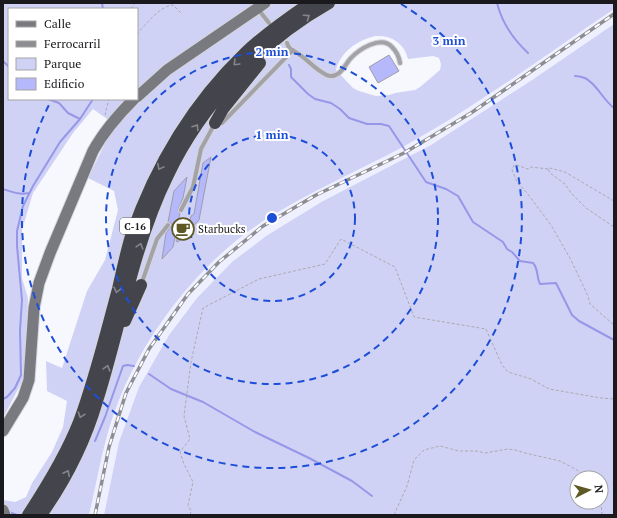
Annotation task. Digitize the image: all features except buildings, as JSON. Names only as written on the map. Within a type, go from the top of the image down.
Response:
[{"type":"highway","name":"C-16","points":[[41,515],[51,480],[78,423],[91,388],[131,237],[159,167],[176,138],[199,105],[231,67],[265,37],[310,3]]},
{"type":"highway","name":"C-16","points":[[28,515],[45,499],[72,464],[87,430],[112,352],[134,267],[148,222],[162,187],[180,151],[216,100],[256,57],[282,40],[312,13],[329,3]]},
{"type":"highway","points":[[215,123],[223,108],[274,46],[282,40]]},
{"type":"highway","points":[[112,352],[141,285]]},
{"type":"main road","points":[[138,95],[167,70],[261,6]]},
{"type":"main road","points":[[3,430],[23,398],[29,380],[34,308],[39,283],[53,246],[93,151],[102,135],[112,122],[133,100]]},
{"type":"main road","points":[[3,510],[5,515]]},
{"type":"lane","points":[[261,6],[269,23]]},
{"type":"lane","points":[[282,40],[324,74],[331,76],[337,74],[344,68],[350,59],[357,53],[375,42],[389,44],[399,56],[400,63]]},
{"type":"lane","points":[[181,210],[193,188],[201,149],[215,123],[222,123],[293,50]]},
{"type":"lane","points":[[141,285],[157,239],[168,225]]},
{"type":"path","points":[[138,33],[151,18],[168,5],[173,5],[181,13]]},
{"type":"path","points":[[109,100],[105,114],[112,122]]},
{"type":"path","points":[[614,202],[565,172],[550,168],[531,167],[528,169],[519,165],[514,165],[512,170],[517,182],[551,225],[571,260],[588,296],[590,304],[614,324]]},
{"type":"path","points":[[548,169],[550,173],[565,184],[586,208],[614,227]]},
{"type":"path","points":[[190,515],[191,511],[188,505],[193,482],[180,452],[190,439],[184,416],[191,362],[203,308],[259,279],[325,264],[341,239],[395,268],[414,317],[486,329],[502,365],[508,372],[532,379],[549,389],[614,399]]},
{"type":"path","points":[[394,515],[407,486],[414,460],[424,450],[440,446],[459,451],[476,451],[485,453],[508,449],[515,450],[560,461],[577,470]]},
{"type":"shaded area","points":[[614,9],[614,24],[532,80],[431,145],[323,201],[266,236],[232,262],[197,298],[169,335],[139,387],[119,442],[104,515],[89,515],[101,460],[119,400],[137,363],[160,324],[179,297],[209,265],[243,236],[272,216],[315,190],[398,149],[479,101]]},
{"type":"green space","points":[[3,3],[614,3],[614,9],[508,82],[454,117],[399,149],[288,206],[248,232],[224,251],[202,272],[182,295],[146,345],[132,372],[119,400],[109,428],[89,515],[3,515],[3,500],[15,502],[26,497],[32,483],[52,452],[63,427],[67,401],[47,391],[46,361],[62,368],[87,291],[105,260],[118,210],[114,191],[88,178],[112,129],[107,119],[93,109],[73,133],[33,193],[22,230],[22,278],[28,298],[25,376],[3,418]],"holes":[[[375,36],[392,39],[400,44],[408,59],[433,56],[439,58],[441,64],[440,70],[415,90],[376,96],[353,88],[336,70],[338,63],[346,52],[356,44]]]},
{"type":"green space","points":[[614,24],[614,515],[104,515],[119,442],[139,387],[169,335],[197,298],[232,262],[266,236],[323,201],[431,145],[532,80]]},
{"type":"waterway","points":[[102,3],[103,8]]},
{"type":"waterway","points":[[497,3],[509,30],[528,53]]},
{"type":"waterway","points":[[3,61],[8,66]]},
{"type":"waterway","points":[[289,65],[291,69],[291,77],[315,99],[331,103],[349,118],[367,124],[381,124],[389,126],[426,182],[446,189],[458,196],[473,222],[503,242],[507,249],[520,261],[533,263],[536,268],[540,284],[556,283],[572,315],[579,321],[614,340]]},
{"type":"waterway","points":[[575,76],[585,78],[589,81],[614,108]]},
{"type":"waterway","points":[[51,100],[59,103],[68,113],[80,119]]},
{"type":"waterway","points":[[3,399],[7,397],[15,388],[21,375],[20,330],[22,300],[17,231],[23,206],[33,186],[60,142],[80,119],[92,100]]},
{"type":"waterway","points":[[3,189],[25,194],[29,193]]},
{"type":"waterway","points":[[95,441],[123,366],[134,366]]},
{"type":"waterway","points":[[149,374],[171,389],[203,402],[255,432],[352,481],[372,496]]},
{"type":"waterway","points":[[9,512],[17,515]]},
{"type":"railway","points":[[95,515],[109,447],[126,393],[149,349],[188,294],[219,262],[263,226],[316,195],[404,153],[471,113],[614,14]]},
{"type":"place","name":"Starbucks","points":[[183,229]]}]
